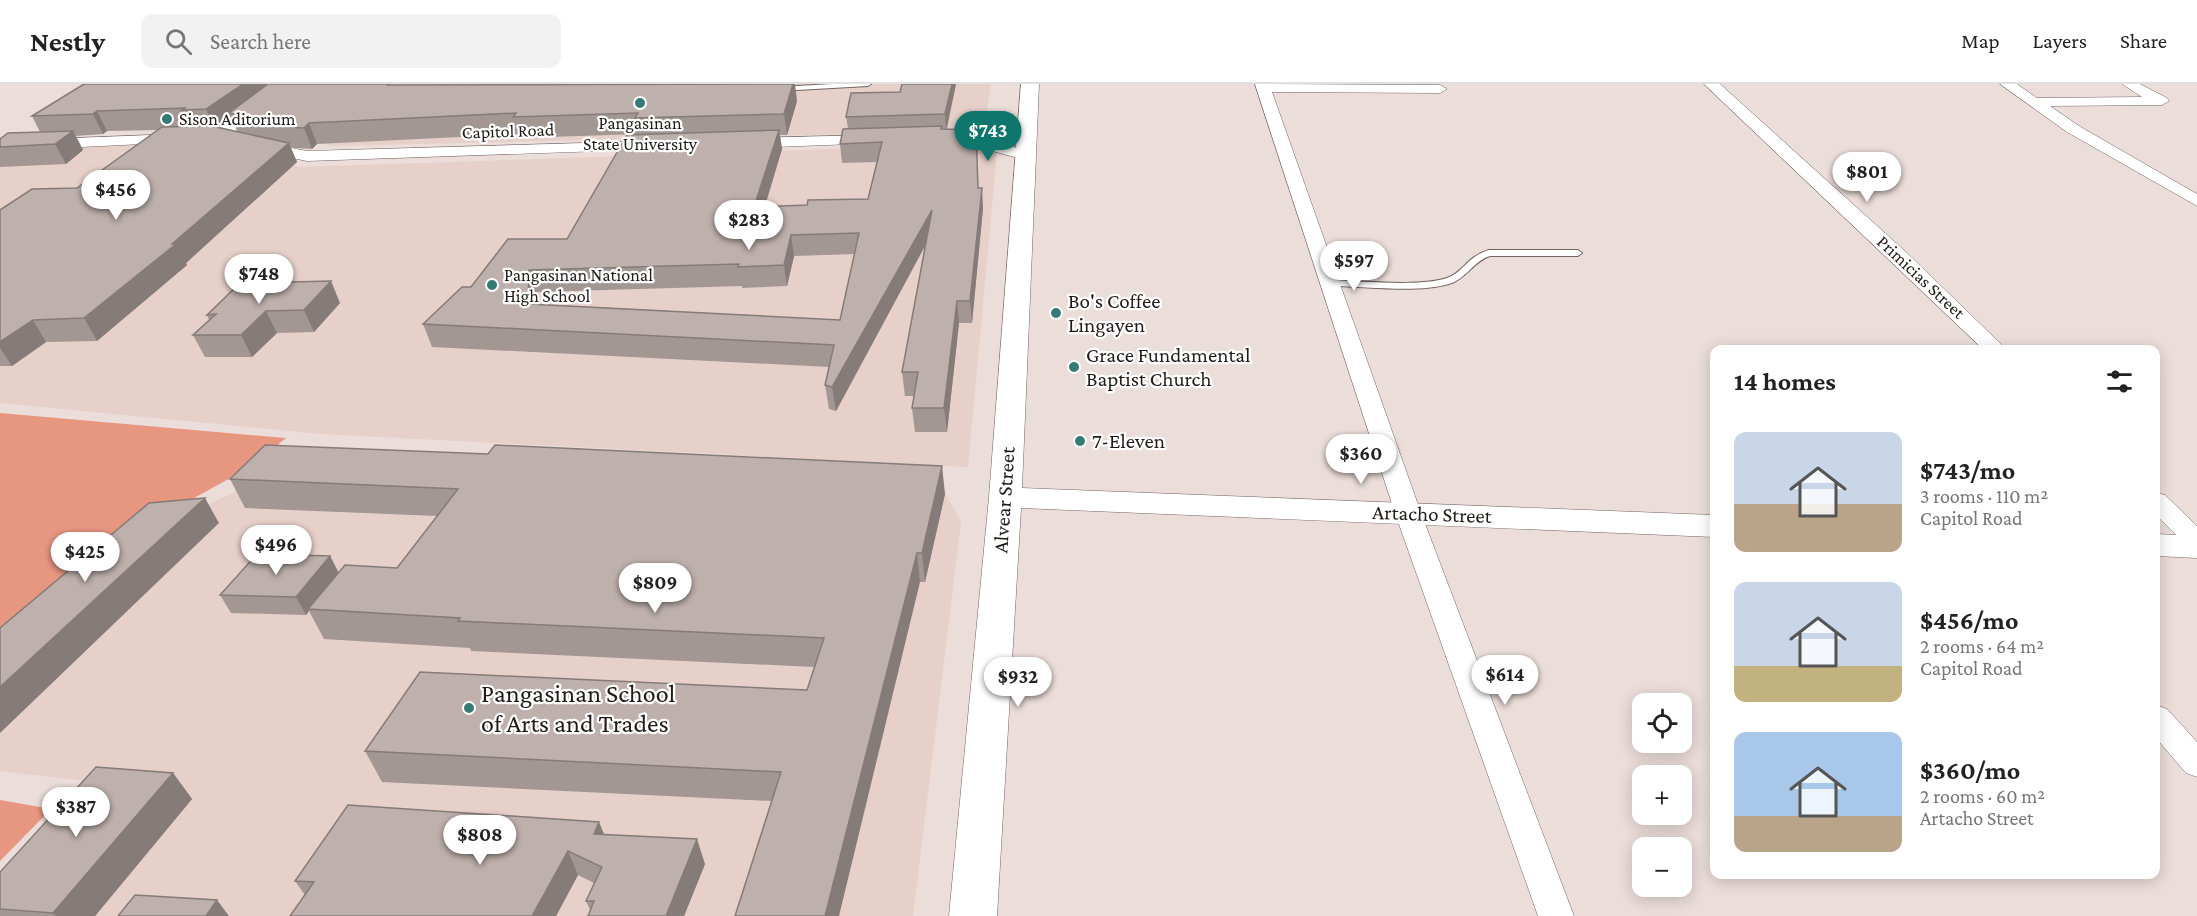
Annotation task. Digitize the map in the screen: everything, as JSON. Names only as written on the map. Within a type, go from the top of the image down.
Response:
[{"type":"street","points":[[209,138],[292,84]]},
{"type":"street","name":"Alvear Street","points":[[973,916],[1005,496],[1030,84]]},
{"type":"street","name":"Primicias Street","points":[[1711,84],[1899,256],[1992,345]]},
{"type":"street","points":[[2007,84],[2073,129],[2197,201]]},
{"type":"street","points":[[2035,102],[2162,101],[2129,84]]},
{"type":"street","points":[[1440,89],[1263,86],[1408,513],[1556,916]]},
{"type":"street","points":[[925,138],[961,137],[1027,122]]},
{"type":"street","points":[[961,137],[1025,154]]},
{"type":"street","name":"Capitol Road","points":[[0,146],[209,138],[307,156],[674,146]]},
{"type":"street","points":[[734,144],[889,139]]},
{"type":"street","name":"Artacho Street","points":[[1005,496],[1710,526]]},
{"type":"street","points":[[2160,505],[2197,541]]},
{"type":"street","points":[[2160,546],[2197,547]]},
{"type":"street","points":[[2160,722],[2197,764]]},
{"type":"lane","points":[[771,89],[868,84]]},
{"type":"lane","points":[[1331,283],[1435,283],[1458,276],[1469,261],[1478,255],[1489,253],[1578,254]]},
{"type":"shaded area","name":"Pangasinan State University","points":[[314,84],[991,84],[984,131],[332,146],[268,123]]},
{"type":"shaded area","name":"Pangasinan National High School","points":[[212,139],[299,167],[833,149],[967,140],[997,152],[968,467],[320,434],[0,403],[0,148]]},
{"type":"shaded area","points":[[0,413],[286,438],[252,466],[149,523],[0,653]]},
{"type":"shaded area","name":"Pangasinan School of Arts and Trades","points":[[304,460],[944,491],[961,522],[913,916],[0,916],[0,882],[94,782],[0,771],[0,646],[125,543]]},
{"type":"shaded area","points":[[0,800],[51,809],[0,861]]},
{"type":"building","points":[[84,84],[243,84],[206,109],[97,111],[93,114],[32,116]]},
{"type":"building","points":[[268,84],[793,84],[784,114],[635,118],[638,113],[513,117],[516,113],[309,123],[304,128],[287,127],[229,113]]},
{"type":"building","points":[[902,84],[952,84],[945,114],[846,117],[851,93],[900,92]]},
{"type":"building","points":[[211,126],[289,143],[172,244],[176,244],[84,318],[33,320],[0,342],[0,210],[32,189],[77,188],[162,127]]},
{"type":"building","points":[[942,126],[941,129],[976,130],[978,188],[982,188],[970,301],[957,301],[944,408],[912,408],[918,372],[902,372],[932,210],[832,387],[825,385],[834,345],[423,324],[462,287],[471,287],[508,239],[567,239],[627,135],[779,130],[754,207],[807,205],[808,200],[868,199],[882,142],[840,144],[843,129]],"holes":[[[859,233],[840,320],[528,304],[529,270],[739,264],[738,267],[784,265],[791,235]]]},
{"type":"building","points":[[73,131],[55,144],[0,147],[0,139],[8,133]]},
{"type":"building","points":[[331,281],[304,310],[266,311],[241,335],[193,335],[216,314],[207,315],[240,283]]},
{"type":"building","points":[[265,445],[488,454],[495,445],[942,466],[922,553],[917,553],[825,916],[735,916],[781,772],[365,751],[420,672],[807,690],[824,638],[458,621],[460,618],[308,609],[345,565],[397,568],[458,489],[230,479]]},
{"type":"building","points":[[205,498],[0,687],[0,628],[149,503]]},
{"type":"building","points":[[257,554],[330,556],[296,597],[220,595]]},
{"type":"building","points":[[96,767],[173,773],[53,913],[0,909],[0,872]]},
{"type":"building","points":[[348,805],[599,822],[594,834],[697,839],[666,916],[588,916],[594,901],[586,901],[602,867],[568,851],[532,916],[290,916],[314,882],[295,881]]},
{"type":"building","points":[[135,895],[217,900],[206,916],[118,916]]},
{"type":"place","name":"Pangasinan State University","points":[[640,103]]},
{"type":"place","name":"Sison Aditorium","points":[[167,119]]},
{"type":"place","name":"Pangasinan National High School","points":[[492,285]]},
{"type":"place","name":"Bo's Coffee Lingayen","points":[[1056,313]]},
{"type":"place","name":"Grace Fundamental Baptist Church","points":[[1074,367]]},
{"type":"place","name":"7-Eleven","points":[[1080,441]]},
{"type":"place","name":"Pangasinan School of Arts and Trades","points":[[469,708]]}]
